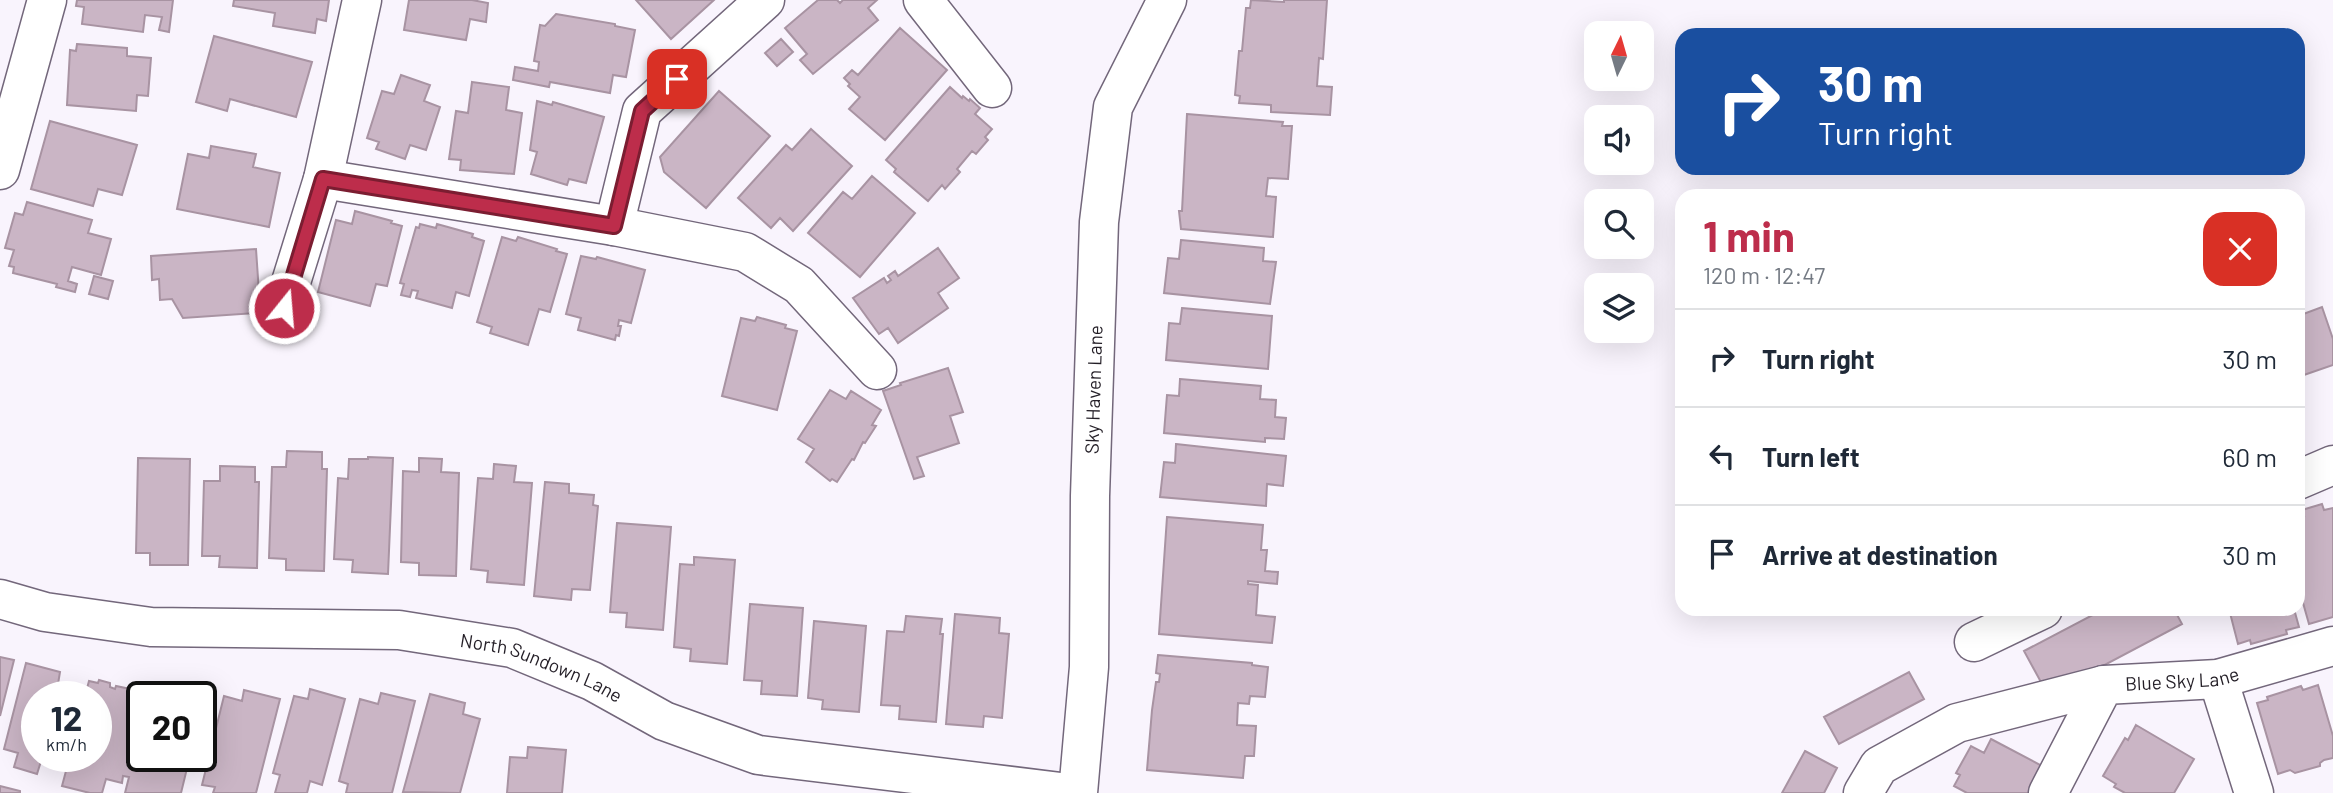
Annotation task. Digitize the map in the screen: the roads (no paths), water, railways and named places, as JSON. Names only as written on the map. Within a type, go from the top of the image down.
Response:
[{"type":"street","points":[[0,170],[47,0]]},
{"type":"street","points":[[284,308],[323,179],[362,0]]},
{"type":"street","points":[[614,226],[642,111],[765,0]]},
{"type":"street","points":[[923,0],[992,89]]},
{"type":"street","name":"Sky Haven Lane","points":[[1078,793],[1089,667],[1090,496],[1101,209],[1113,107],[1167,0]]},
{"type":"street","points":[[323,179],[614,226],[744,252],[799,285],[877,370]]},
{"type":"street","points":[[2305,477],[2333,465]]},
{"type":"street","name":"North Sundown Lane","points":[[0,599],[45,612],[151,627],[399,630],[512,648],[592,681],[664,722],[758,755],[1069,793]]},
{"type":"street","points":[[1975,642],[2029,616]]},
{"type":"street","name":"Blue Sky Lane","points":[[2048,793],[2104,685],[2218,679],[2333,646]]},
{"type":"street","points":[[2218,679],[2255,793]]},
{"type":"street","points":[[1863,793],[1879,766],[1957,723],[2104,685]]}]
